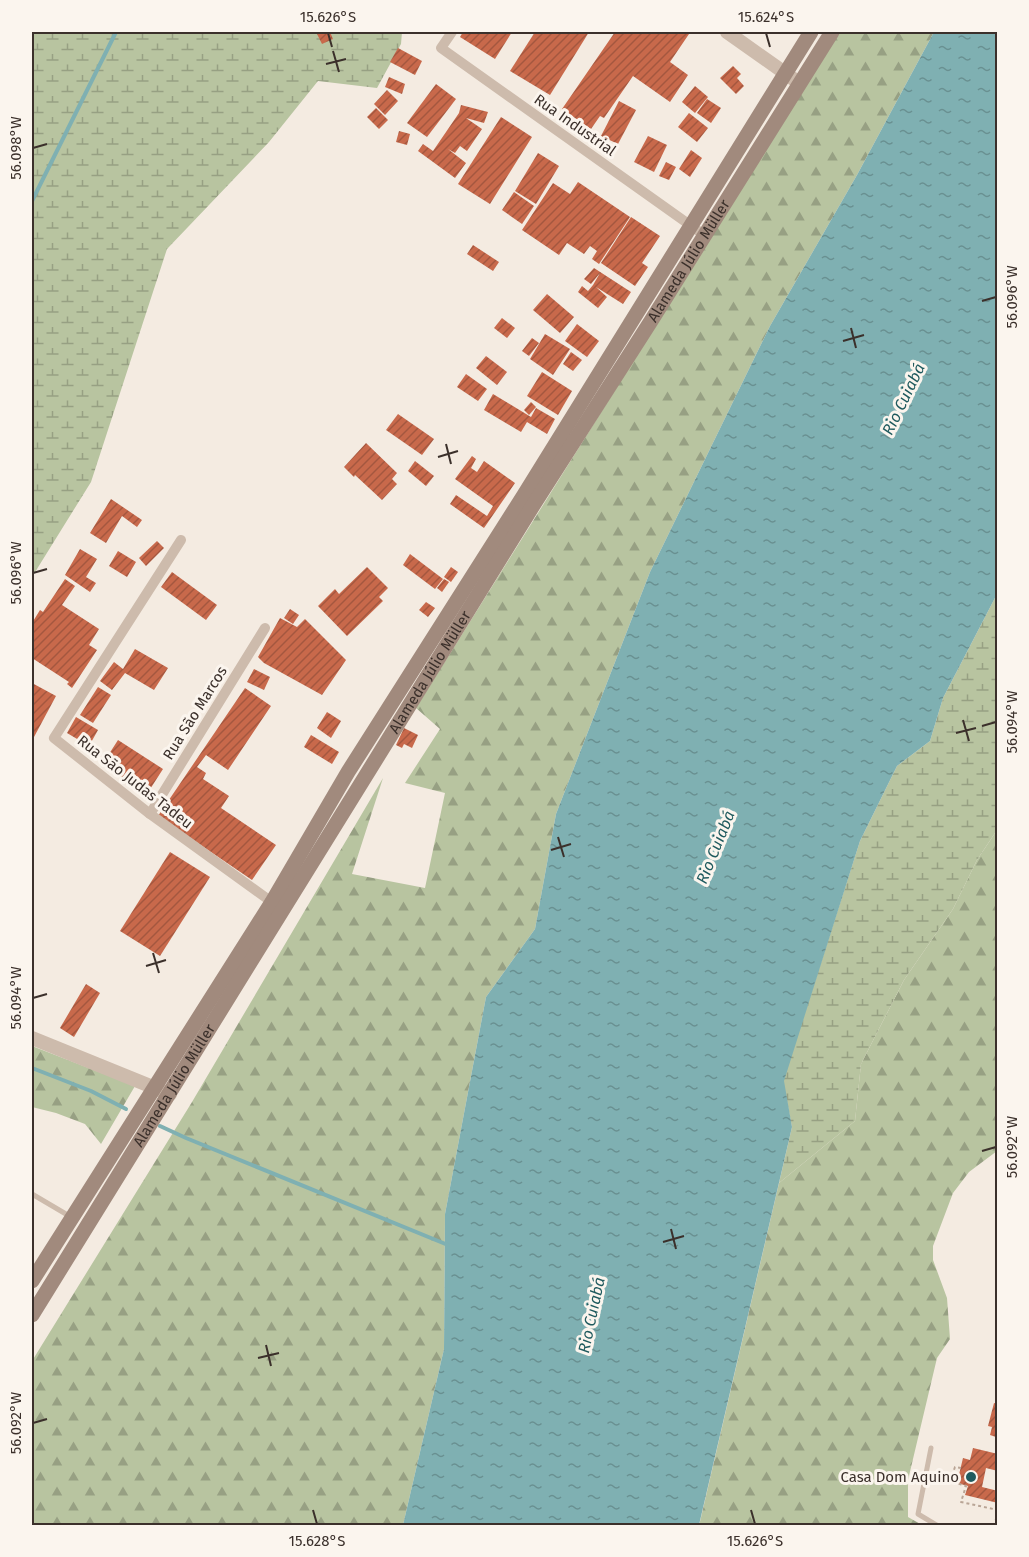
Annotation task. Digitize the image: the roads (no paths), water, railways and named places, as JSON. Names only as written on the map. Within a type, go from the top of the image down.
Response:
[{"type":"main road","name":"Alameda Júlio Müller","points":[[698,230],[784,73],[811,32]]},
{"type":"main road","name":"Alameda Júlio Müller","points":[[32,1315],[170,1094],[278,906],[348,772],[698,230],[832,32]]},
{"type":"main road","name":"Alameda Júlio Müller","points":[[32,1281],[155,1087],[278,906]]},
{"type":"street","name":"Rua Industrial","points":[[452,32],[441,48],[698,230]]},
{"type":"street","points":[[727,32],[799,83]]},
{"type":"street","name":"Rua São Judas Tadeu","points":[[181,540],[54,738],[150,814],[278,906]]},
{"type":"street","name":"Rua São Marcos","points":[[150,814],[265,628]]},
{"type":"street","points":[[32,1038],[170,1094]]},
{"type":"lane","points":[[32,1194],[87,1226]]},
{"type":"lane","points":[[932,1448],[918,1514],[938,1526]]},
{"type":"water","name":"Rio Cuiabá","points":[[934,32],[997,32],[997,594],[943,698],[930,741],[897,766],[860,841],[784,1081],[792,1127],[699,1525],[403,1525],[444,1349],[445,1214],[486,997],[535,929],[556,814],[650,572],[770,326],[857,175]]},
{"type":"waterway","points":[[32,201],[116,32]]},
{"type":"waterway","points":[[32,1068],[91,1091],[126,1109]]},
{"type":"waterway","points":[[160,1126],[448,1245]]},
{"type":"place","name":"Casa Dom Aquino","points":[[971,1477]]}]
